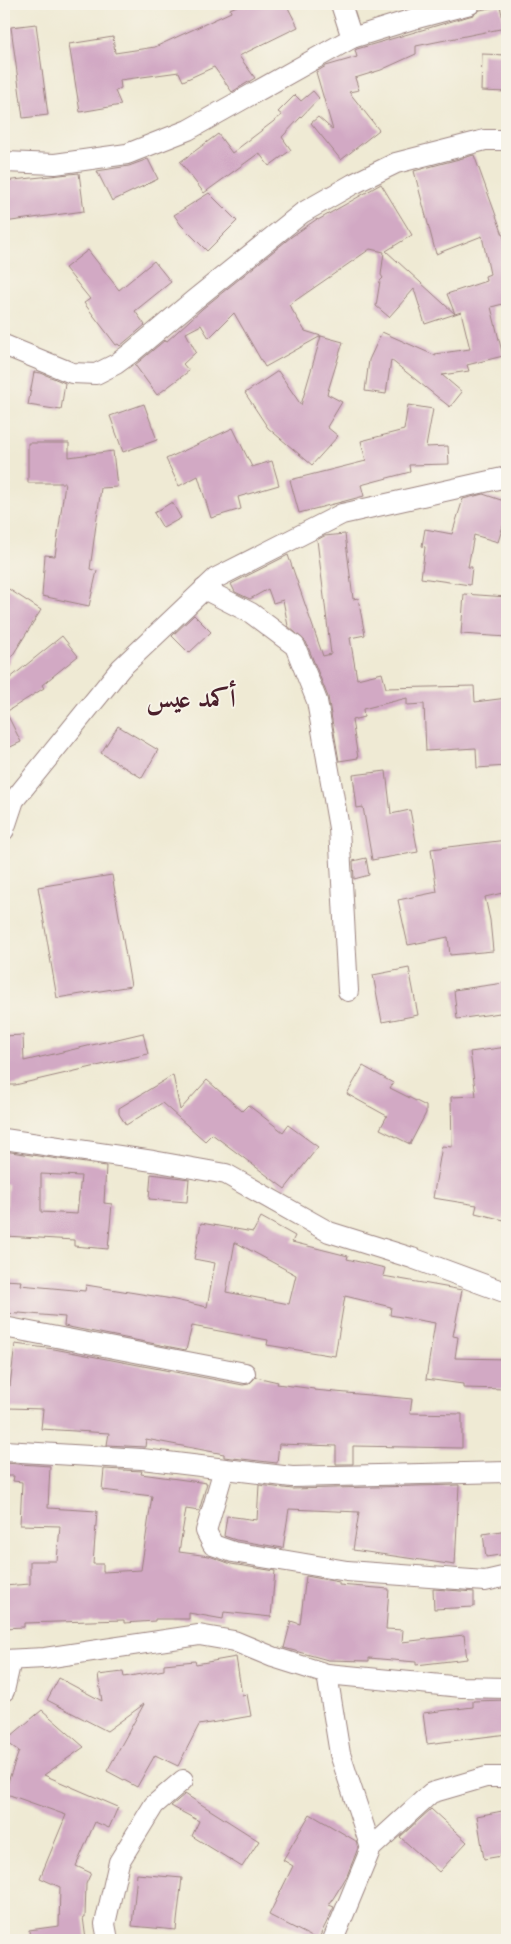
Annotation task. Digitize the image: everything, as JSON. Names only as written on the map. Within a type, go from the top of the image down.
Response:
[{"type":"street","points":[[341,4],[352,38]]},
{"type":"street","points":[[4,162],[55,164],[128,154],[188,130],[352,38],[470,4]]},
{"type":"street","points":[[4,345],[72,374],[96,374],[131,354],[194,300],[302,213],[353,184],[396,164],[485,140],[507,140]]},
{"type":"street","points":[[4,830],[14,800],[121,668],[216,578],[342,514],[507,477]]},
{"type":"street","points":[[204,589],[251,613],[295,646],[317,701],[339,828],[348,991]]},
{"type":"street","points":[[4,1139],[226,1174],[329,1232],[412,1258],[507,1293]]},
{"type":"street","points":[[4,1327],[245,1373]]},
{"type":"street","points":[[4,1451],[142,1459],[292,1477],[507,1472]]},
{"type":"street","points":[[224,1469],[206,1531],[213,1546],[233,1552],[347,1571],[484,1581],[507,1576]]},
{"type":"street","points":[[4,1691],[8,1660],[46,1658],[199,1635],[234,1641],[273,1657],[327,1674],[462,1688],[507,1688]]},
{"type":"street","points":[[327,1674],[340,1754],[371,1848]]},
{"type":"street","points":[[333,1940],[371,1848],[431,1792],[486,1777],[507,1777]]},
{"type":"street","points":[[108,1940],[105,1924],[119,1862],[154,1805],[183,1780]]},
{"type":"building","points":[[241,4],[286,4],[298,27],[239,56],[255,78],[232,92],[214,67],[183,81],[179,72],[120,80],[121,88],[115,91],[121,105],[80,112],[69,44],[113,37],[115,53],[155,47],[231,12],[230,9]]},
{"type":"building","points":[[500,6],[505,28],[416,46],[416,54],[381,70],[355,78],[359,90],[349,92],[379,130],[341,160],[311,123],[318,117],[333,130],[316,72],[326,66],[357,57],[355,50],[357,49],[473,15],[480,10]]},
{"type":"building","points":[[36,24],[48,115],[23,118],[11,27]]},
{"type":"building","points":[[482,54],[507,55],[507,92],[481,91]]},
{"type":"building","points":[[313,91],[319,98],[282,137],[291,150],[269,166],[259,153],[204,193],[180,162],[218,134],[232,153],[282,115],[278,112],[295,95],[301,101]]},
{"type":"building","points":[[474,155],[507,246],[507,303],[491,307],[503,356],[467,365],[469,371],[442,375],[462,392],[450,407],[391,360],[386,394],[365,391],[369,360],[382,332],[436,356],[435,354],[470,349],[461,312],[455,314],[447,294],[486,281],[485,276],[490,274],[482,236],[436,254],[414,171]]},
{"type":"building","points":[[148,159],[158,179],[112,201],[97,171],[129,166]]},
{"type":"building","points":[[79,173],[84,211],[4,222],[4,181]]},
{"type":"building","points":[[381,184],[412,235],[386,251],[455,314],[425,324],[414,289],[389,317],[376,306],[380,281],[383,278],[381,275],[384,252],[370,249],[289,305],[305,331],[321,336],[265,367],[234,313],[209,338],[201,325],[186,333],[196,352],[183,364],[189,371],[157,395],[135,365],[165,340],[166,342],[202,309],[291,237],[317,219]]},
{"type":"building","points":[[209,193],[237,221],[207,251],[181,225],[174,215]]},
{"type":"building","points":[[88,250],[119,290],[154,261],[171,282],[135,311],[145,325],[120,346],[116,345],[84,303],[90,299],[65,268]]},
{"type":"building","points":[[321,336],[343,342],[327,394],[342,402],[327,427],[338,436],[312,465],[268,428],[245,393],[278,371],[301,405]]},
{"type":"building","points":[[34,372],[65,383],[61,410],[28,405]]},
{"type":"building","points":[[144,404],[157,440],[123,452],[110,416]]},
{"type":"building","points":[[408,405],[433,409],[426,447],[448,446],[449,464],[409,465],[410,472],[361,485],[364,496],[299,513],[290,480],[366,461],[361,441],[404,430]]},
{"type":"building","points":[[233,428],[252,467],[272,461],[279,485],[238,497],[241,509],[211,518],[198,476],[179,486],[166,459]]},
{"type":"building","points":[[28,443],[69,443],[69,457],[113,451],[117,487],[101,488],[90,569],[97,571],[89,606],[42,596],[45,555],[55,556],[65,483],[28,483]]},
{"type":"building","points":[[483,494],[507,502],[507,513],[498,542],[474,535],[468,567],[472,567],[470,585],[421,578],[425,547],[422,546],[425,529],[452,534],[463,499]]},
{"type":"building","points":[[172,502],[181,518],[163,528],[154,513]]},
{"type":"building","points":[[345,534],[353,599],[358,598],[365,635],[350,638],[357,679],[382,673],[386,688],[474,686],[475,702],[507,698],[507,766],[477,768],[476,748],[426,751],[424,704],[407,705],[407,698],[363,709],[364,717],[352,720],[358,758],[339,761],[328,697],[306,642],[288,626],[283,600],[273,603],[268,589],[250,599],[235,592],[231,584],[288,555],[323,656],[331,654],[317,540],[324,536]]},
{"type":"building","points":[[4,586],[41,610],[4,669]]},
{"type":"building","points":[[464,594],[507,597],[507,637],[461,634]]},
{"type":"building","points":[[194,615],[211,632],[189,653],[172,636]]},
{"type":"building","points":[[62,636],[78,656],[42,685],[44,688],[6,712],[21,742],[4,750],[4,683]]},
{"type":"building","points":[[118,726],[158,750],[142,778],[101,753]]},
{"type":"building","points":[[386,771],[391,814],[410,810],[418,852],[372,860],[363,807],[357,808],[353,775]]},
{"type":"building","points":[[507,840],[507,892],[485,897],[490,920],[493,951],[450,955],[448,937],[408,945],[398,900],[437,892],[431,849]]},
{"type":"building","points":[[366,858],[369,875],[354,879],[353,861]]},
{"type":"building","points":[[112,875],[131,986],[57,998],[38,887]]},
{"type":"building","points":[[409,968],[418,1015],[382,1022],[373,975]]},
{"type":"building","points":[[504,983],[507,1012],[457,1019],[454,990]]},
{"type":"building","points":[[143,1033],[148,1054],[15,1085],[4,1085],[4,1036],[23,1035],[24,1061]]},
{"type":"building","points":[[507,1047],[507,1209],[504,1220],[475,1213],[477,1205],[433,1198],[442,1146],[452,1147],[451,1097],[476,1096],[470,1052]]},
{"type":"building","points":[[363,1066],[393,1083],[390,1088],[426,1106],[426,1113],[410,1144],[380,1129],[387,1116],[347,1094]]},
{"type":"building","points":[[173,1075],[180,1110],[207,1080],[242,1111],[248,1105],[283,1132],[288,1125],[318,1147],[285,1189],[212,1134],[205,1141],[162,1103],[126,1125],[119,1114],[119,1108]]},
{"type":"building","points":[[4,1151],[106,1166],[104,1203],[112,1204],[108,1249],[74,1246],[74,1240],[5,1236],[8,1184],[4,1184]],"holes":[[[41,1174],[81,1176],[77,1214],[41,1212]]]},
{"type":"building","points":[[151,1174],[189,1179],[187,1202],[149,1199]]},
{"type":"building","points":[[261,1217],[295,1236],[292,1242],[348,1256],[347,1259],[385,1268],[383,1276],[462,1290],[453,1336],[458,1337],[455,1358],[507,1359],[507,1389],[463,1388],[463,1384],[426,1379],[435,1323],[390,1315],[391,1307],[345,1296],[335,1356],[267,1345],[268,1340],[192,1326],[186,1350],[64,1326],[65,1317],[4,1313],[4,1280],[21,1281],[20,1285],[85,1291],[86,1285],[166,1298],[207,1307],[215,1263],[194,1259],[201,1223],[253,1232]],"holes":[[[235,1242],[296,1275],[289,1304],[226,1292]]]},
{"type":"building","points":[[15,1344],[54,1349],[243,1385],[249,1384],[256,1377],[278,1382],[277,1384],[314,1390],[412,1399],[410,1413],[462,1414],[462,1448],[353,1446],[353,1464],[336,1464],[336,1446],[279,1444],[277,1463],[224,1457],[224,1454],[146,1439],[145,1447],[107,1445],[109,1433],[41,1429],[43,1409],[8,1408],[8,1386],[10,1386]]},
{"type":"building","points":[[4,1463],[50,1466],[48,1508],[97,1511],[93,1564],[103,1564],[103,1572],[141,1570],[152,1496],[102,1490],[104,1469],[142,1471],[141,1474],[207,1483],[199,1511],[186,1509],[179,1552],[209,1556],[231,1564],[275,1571],[271,1617],[224,1612],[223,1619],[189,1613],[189,1619],[155,1619],[155,1621],[124,1623],[124,1620],[24,1623],[24,1627],[4,1628],[4,1586],[30,1584],[30,1561],[57,1561],[60,1526],[20,1525],[22,1482],[13,1481],[14,1476],[4,1476]]},
{"type":"building","points":[[259,1485],[292,1489],[459,1485],[455,1565],[353,1550],[359,1512],[289,1509],[283,1548],[236,1540],[224,1536],[227,1516],[257,1520]]},
{"type":"building","points":[[507,1530],[507,1554],[486,1557],[483,1534]]},
{"type":"building","points":[[306,1576],[339,1582],[339,1585],[389,1589],[386,1629],[403,1630],[402,1642],[464,1635],[467,1659],[416,1665],[416,1662],[369,1658],[369,1661],[328,1660],[284,1648],[291,1621],[300,1624]]},
{"type":"building","points":[[433,1589],[474,1592],[474,1607],[434,1609]]},
{"type":"building","points":[[236,1657],[242,1695],[247,1694],[251,1716],[199,1725],[178,1766],[155,1755],[137,1787],[107,1771],[144,1704],[107,1731],[47,1700],[59,1678],[102,1701],[98,1675],[123,1672],[124,1677],[164,1670],[164,1664],[195,1661],[196,1664]]},
{"type":"building","points":[[507,1700],[507,1734],[427,1744],[423,1713],[473,1707],[473,1701]]},
{"type":"building","points":[[42,1710],[84,1747],[44,1775],[118,1807],[109,1828],[95,1822],[76,1866],[91,1873],[86,1884],[85,1917],[83,1917],[86,1940],[30,1940],[29,1930],[59,1926],[60,1887],[40,1878],[66,1815],[4,1793],[19,1751],[5,1741]]},
{"type":"building","points":[[185,1794],[259,1841],[242,1867],[192,1836],[199,1821],[171,1806]]},
{"type":"building","points":[[431,1809],[467,1842],[439,1872],[400,1837]]},
{"type":"building","points":[[507,1810],[507,1855],[484,1859],[477,1816]]},
{"type":"building","points":[[310,1814],[356,1841],[358,1848],[347,1876],[329,1905],[334,1907],[318,1940],[269,1915],[293,1866],[283,1860]]},
{"type":"building","points":[[137,1874],[182,1878],[176,1930],[132,1926]]},
{"type":"district","name":"أكمد عيس","points":[[191,698]]}]
